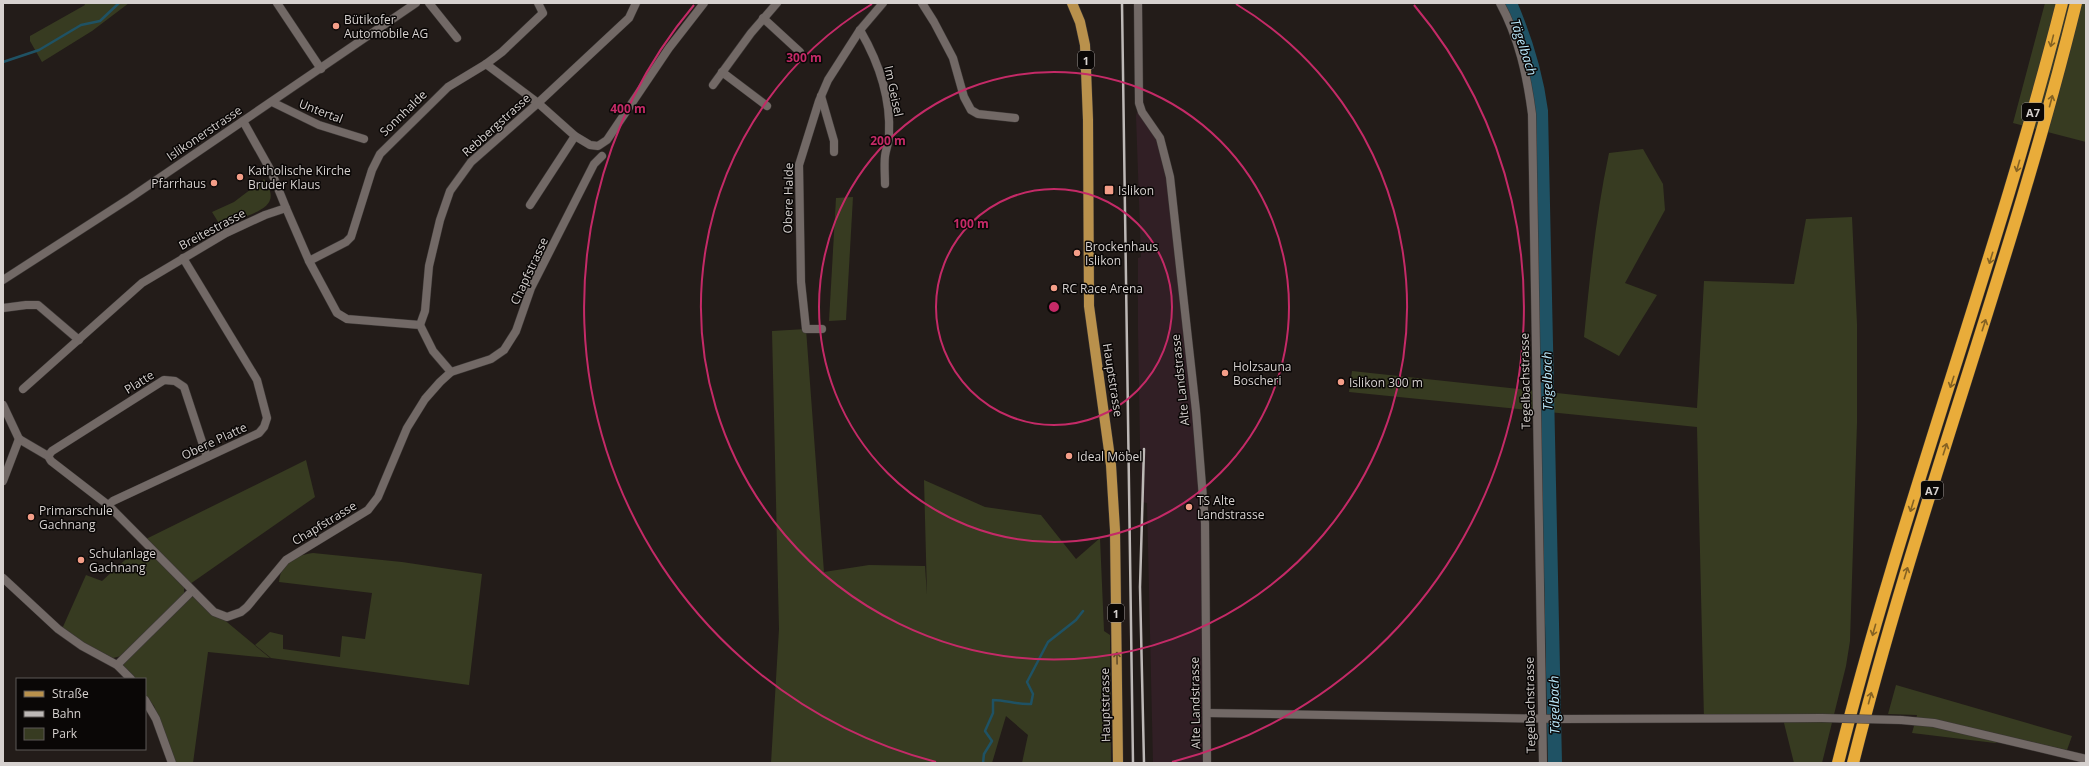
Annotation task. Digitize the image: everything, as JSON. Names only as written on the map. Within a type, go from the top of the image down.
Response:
[{"type":"highway","name":"A7","points":[[1838,763],[1894,565],[2017,170],[2062,3]]},
{"type":"highway","name":"A7","points":[[1853,763],[1872,689],[1907,571],[2021,205],[2050,105],[2076,3]]},
{"type":"main road","name":"Hauptstrasse","points":[[1072,3],[1082,26],[1085,44],[1088,120],[1089,306],[1108,444],[1115,529],[1118,763]]},
{"type":"street","points":[[277,3],[321,69]]},
{"type":"street","name":"Islikonerstrasse","points":[[3,280],[114,209],[416,3]]},
{"type":"street","points":[[429,3],[457,38]]},
{"type":"street","name":"Sonnhalde","points":[[309,260],[346,242],[351,237],[372,170],[380,154],[448,87],[486,64],[502,52],[542,13],[538,3]]},
{"type":"street","name":"Rebbergstrasse","points":[[420,325],[425,311],[429,266],[440,220],[450,191],[471,162],[538,103],[629,18],[636,3]]},
{"type":"street","points":[[486,64],[538,103],[576,136],[590,145],[598,146],[607,140],[669,48],[704,3]]},
{"type":"street","points":[[713,85],[763,18],[777,3]]},
{"type":"street","name":"Obere Halde","points":[[822,329],[806,329],[801,282],[799,165],[821,96],[828,80],[860,30],[883,3]]},
{"type":"street","points":[[922,3],[953,58],[964,97],[971,110],[978,114],[1015,118]]},
{"type":"street","name":"Alte Landstrasse","points":[[1138,3],[1139,103],[1142,112],[1160,138],[1170,177],[1196,411],[1205,523],[1207,763]]},
{"type":"street","name":"Tegelbachstrasse","points":[[1500,3],[1514,33],[1522,60],[1532,114],[1546,719],[1543,763]]},
{"type":"street","points":[[763,18],[800,52]]},
{"type":"street","name":"Im Geisel","points":[[860,30],[868,44],[879,71],[888,109],[889,136],[885,158],[885,184]]},
{"type":"street","points":[[722,72],[767,106]]},
{"type":"street","points":[[821,96],[834,141],[834,152]]},
{"type":"street","name":"Untertal","points":[[272,102],[319,126],[364,139]]},
{"type":"street","points":[[243,121],[271,171],[309,260],[337,313],[347,319],[420,325],[433,351],[451,372]]},
{"type":"street","points":[[530,205],[576,136]]},
{"type":"street","name":"Chapfstrasse","points":[[20,439],[48,456],[51,461],[108,505],[214,612],[227,617],[234,616],[247,607],[286,560],[368,510],[378,497],[407,428],[425,399],[451,372],[490,359],[504,350],[516,331],[531,288],[594,164],[602,156]]},
{"type":"street","name":"Breitestrasse","points":[[23,389],[142,283],[226,233],[265,215],[286,208]]},
{"type":"street","name":"Obere Platte","points":[[108,505],[113,500],[259,433],[267,418],[257,380],[183,258]]},
{"type":"street","points":[[3,308],[38,305],[79,340]]},
{"type":"street","name":"Platte","points":[[48,456],[52,451],[164,380],[175,381],[184,388],[207,457]]},
{"type":"street","points":[[3,405],[20,439],[3,482]]},
{"type":"street","points":[[3,578],[58,629],[82,646],[117,665],[130,678]]},
{"type":"street","points":[[117,665],[192,591]]},
{"type":"street","points":[[146,702],[156,720],[172,763]]},
{"type":"street","points":[[1207,713],[1546,719],[1822,718],[1901,720],[1934,723],[2009,739],[2086,759]]},
{"type":"shaded area","points":[[1139,103],[1160,138],[1170,177],[1205,523],[1207,763],[1153,763],[1147,503],[1141,502],[1138,258],[1141,257],[1136,116]]},
{"type":"green space","points":[[84,3],[129,3],[92,31],[42,62],[30,41],[30,36],[85,5]]},
{"type":"green space","points":[[2045,3],[2086,3],[2086,142],[2013,123]]},
{"type":"green space","points":[[1643,149],[1663,184],[1665,210],[1625,283],[1657,295],[1619,356],[1584,337],[1591,268],[1600,199],[1609,153]]},
{"type":"green space","points":[[264,179],[270,193],[269,203],[260,210],[247,216],[244,213],[220,225],[212,212],[234,202]]},
{"type":"green space","points":[[853,197],[846,320],[829,321],[836,198]]},
{"type":"green space","points":[[1852,217],[1857,324],[1857,423],[1850,641],[1846,666],[1822,763],[1794,763],[1783,719],[1704,719],[1697,427],[1349,392],[1352,371],[1697,408],[1704,281],[1794,284],[1806,219]]},
{"type":"green space","points":[[806,329],[824,572],[869,565],[925,566],[927,595],[924,480],[985,507],[1041,515],[1076,559],[1100,538],[1104,631],[1110,635],[1111,763],[1022,763],[1028,735],[1006,716],[992,763],[771,763],[779,629],[772,331]]},
{"type":"green space","points":[[306,460],[315,497],[190,584],[146,539]]},
{"type":"green space","points":[[136,550],[142,554],[148,550],[184,587],[184,595],[121,656],[113,658],[82,642],[62,629],[86,575],[102,581]]},
{"type":"green space","points":[[313,553],[402,562],[482,574],[469,685],[271,658],[255,645],[270,632],[283,635],[283,649],[340,657],[342,636],[365,639],[372,593],[279,582],[283,569],[290,560]]},
{"type":"green space","points":[[188,598],[198,598],[270,658],[208,652],[193,763],[176,763],[154,706],[146,695],[146,678],[133,678],[123,666],[123,663]]},
{"type":"green space","points":[[1896,685],[2072,736],[2067,750],[2010,737],[1995,743],[1912,733],[1917,715],[1888,714]]},
{"type":"waterway","name":"Tägelbach","points":[[3,62],[39,50],[81,25],[100,21],[119,3]]},
{"type":"waterway","name":"Tägelbach","points":[[1510,3],[1529,56],[1541,111],[1555,763]]},
{"type":"waterway","points":[[983,763],[984,754],[992,741],[985,731],[993,713],[993,700],[1031,704],[1033,694],[1027,682],[1048,642],[1076,620],[1083,611]]},
{"type":"railway","points":[[1122,3],[1133,763]]},
{"type":"railway","points":[[1144,449],[1140,587],[1144,763]]},
{"type":"place","name":"Bütikofer Automobile AG","points":[[336,26]]},
{"type":"place","name":"Katholische Kirche Bruder Klaus","points":[[240,177]]},
{"type":"place","name":"Pfarrhaus","points":[[214,183]]},
{"type":"place","name":"Islikon","points":[[1109,190]]},
{"type":"place","name":"Brockenhaus Islikon","points":[[1077,253]]},
{"type":"place","name":"RC Race Arena","points":[[1054,288]]},
{"type":"place","name":"Holzsauna Boscheri","points":[[1225,373]]},
{"type":"place","name":"Islikon 300 m","points":[[1341,382]]},
{"type":"place","name":"Ideal Möbel","points":[[1069,456]]},
{"type":"place","name":"TS Alte Landstrasse","points":[[1189,507]]},
{"type":"place","name":"Primarschule Gachnang","points":[[31,517]]},
{"type":"place","name":"Schulanlage Gachnang","points":[[81,560]]}]
